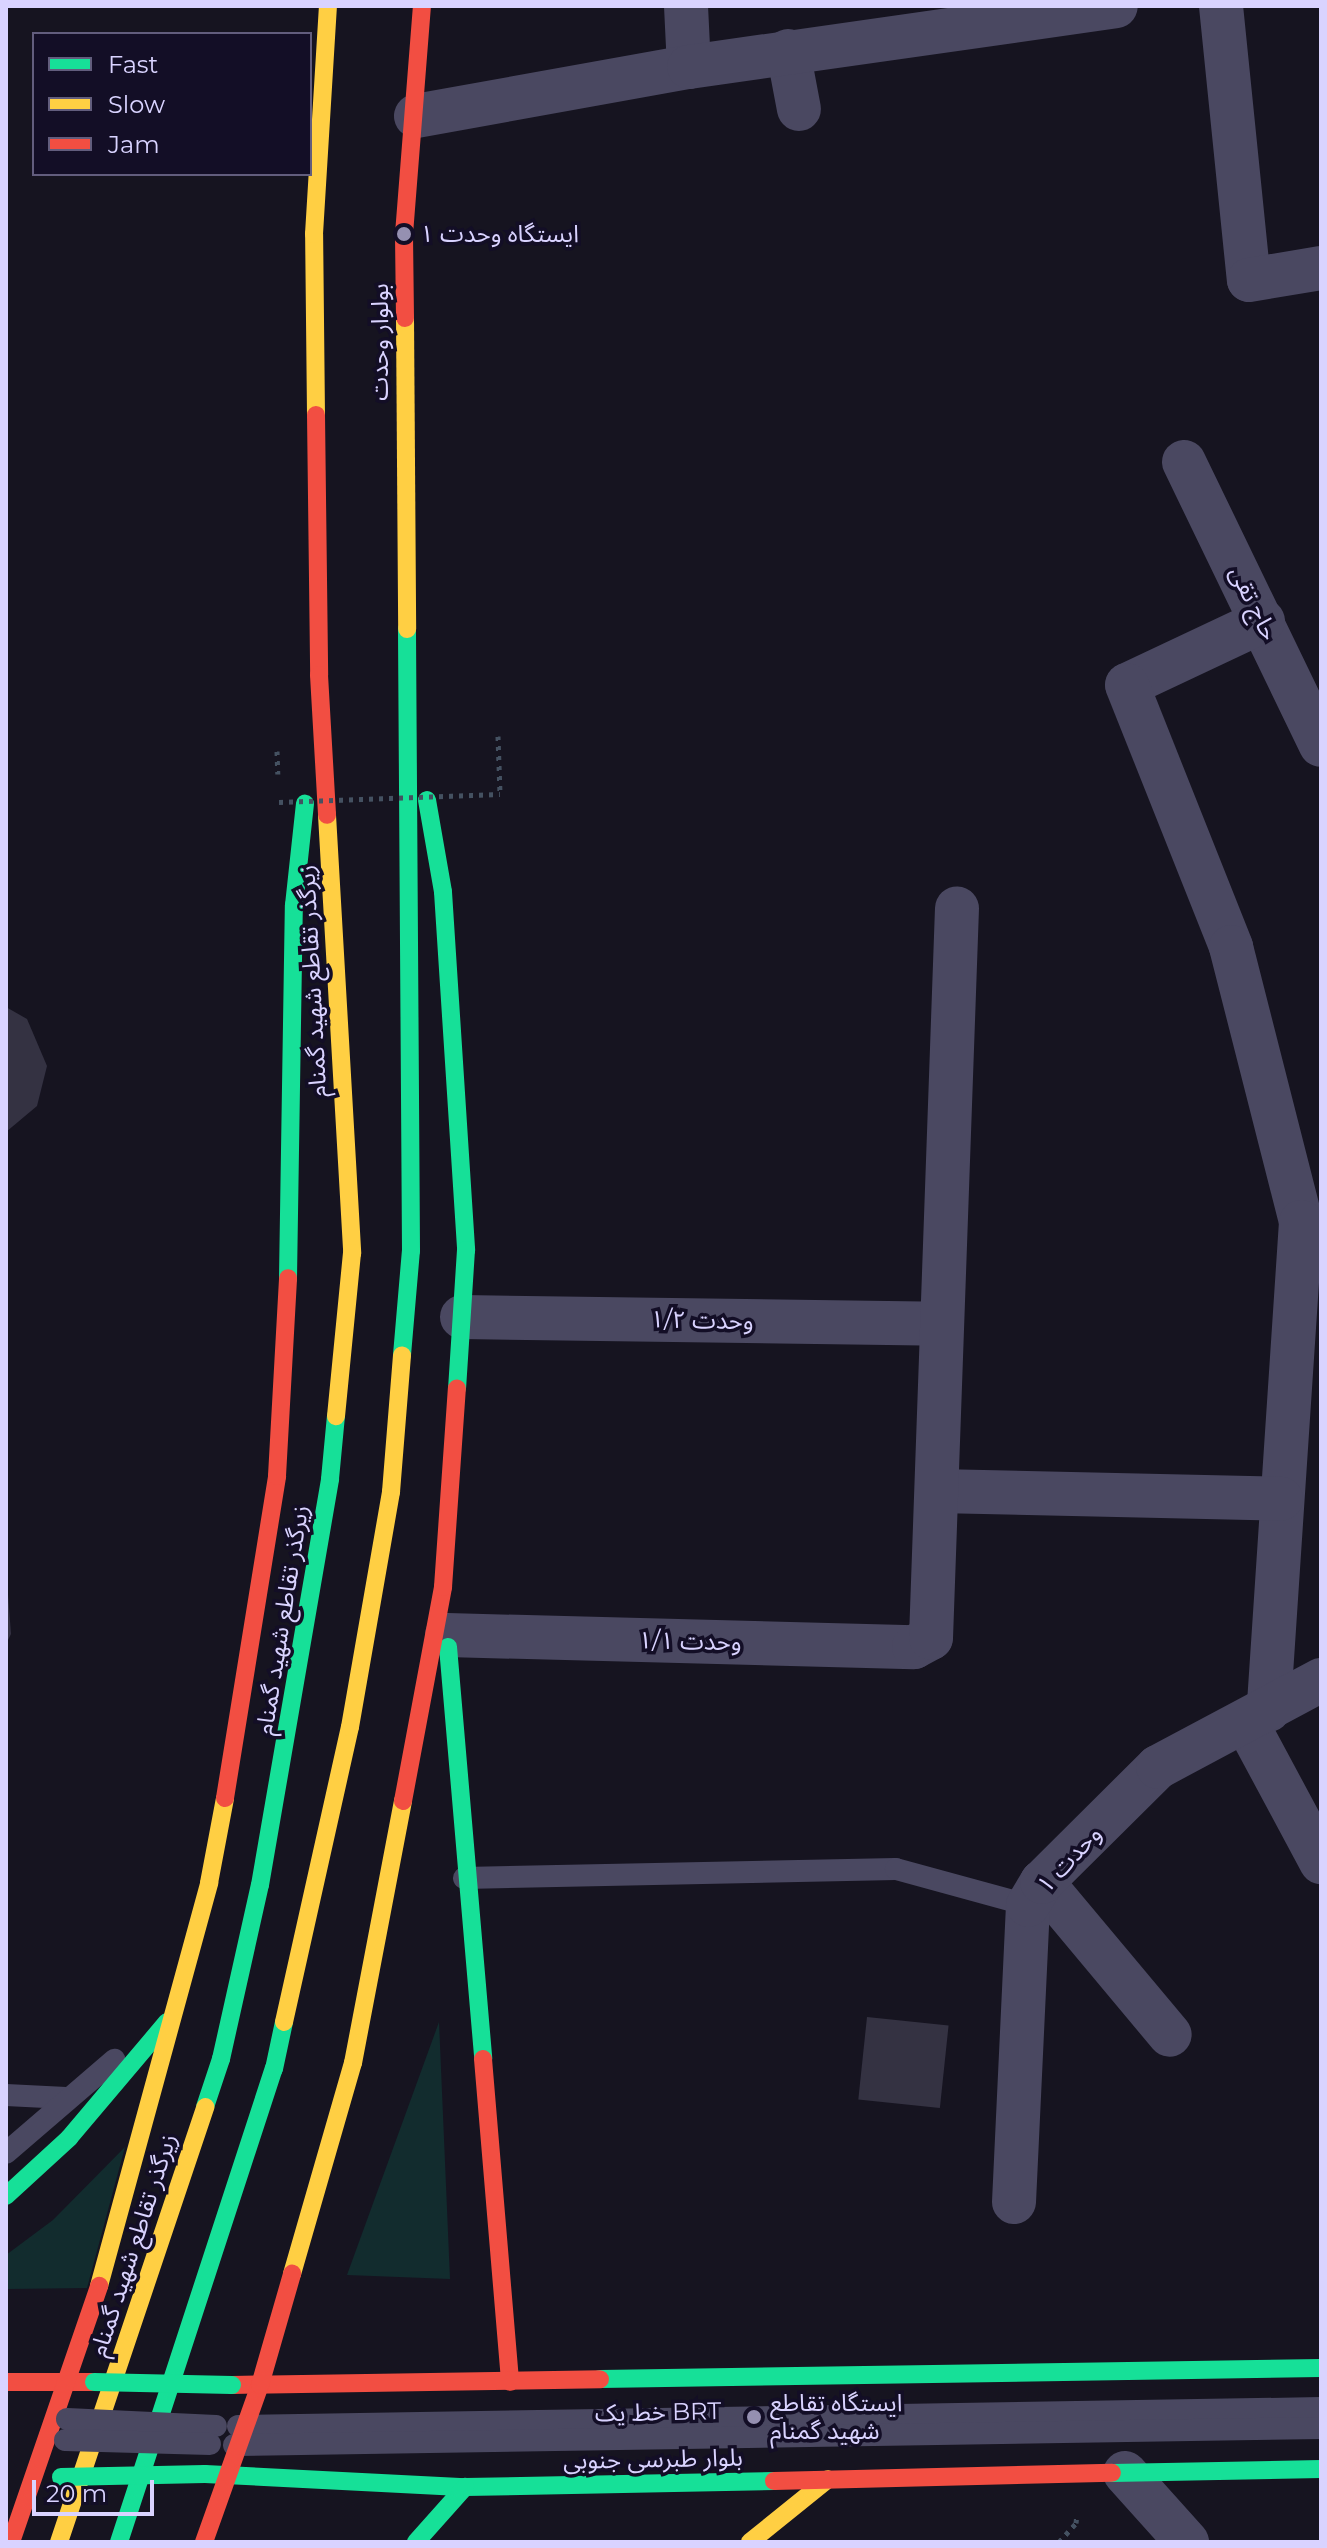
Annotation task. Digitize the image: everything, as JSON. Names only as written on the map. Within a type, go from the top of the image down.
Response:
[{"type":"main road","points":[[11,2542],[30,2477],[57,2429],[65,2381],[110,2255],[209,1883],[277,1476],[290,1248],[294,905],[319,675],[314,234],[328,6]]},
{"type":"main road","name":"بولوار وحدت","points":[[405,680],[404,234],[416,116],[422,6]]},
{"type":"main road","name":"زیرگذر تقاطع شهید گمنام","points":[[59,2542],[221,2059],[260,1885],[330,1479],[352,1253],[319,675]]},
{"type":"main road","points":[[204,2542],[260,2385],[353,2063],[443,1587],[466,1250],[443,892],[405,680]]},
{"type":"main road","points":[[119,2542],[274,2069],[350,1727],[391,1492],[411,1251],[405,680]]},
{"type":"main road","points":[[443,1587],[464,1878],[510,2382]]},
{"type":"main road","points":[[6,2196],[69,2138],[177,2011]]},
{"type":"main road","points":[[6,2382],[260,2385],[1321,2368]]},
{"type":"main road","name":"بلوار طبرسی جنوبی","points":[[6,2478],[226,2474],[465,2487],[1321,2469]]},
{"type":"main road","points":[[750,2542],[828,2479]]},
{"type":"main road","points":[[416,2542],[465,2487]]},
{"type":"street","points":[[686,6],[689,67]]},
{"type":"street","points":[[416,116],[788,51],[893,20],[1116,6]]},
{"type":"street","points":[[1221,6],[1249,280],[1321,268]]},
{"type":"street","points":[[788,51],[799,109]]},
{"type":"street","name":"حاج تقی","points":[[1184,462],[1321,745]]},
{"type":"street","points":[[1263,621],[1127,685],[1231,947],[1301,1222],[1281,1499],[1258,1716],[1321,1862]]},
{"type":"street","points":[[957,908],[937,1491],[1281,1499]]},
{"type":"street","name":"وحدت ۱/۲","points":[[462,1317],[941,1324]]},
{"type":"street","name":"وحدت ۱/۱","points":[[447,1635],[914,1647],[931,1638],[937,1491]]},
{"type":"street","name":"وحدت ۱","points":[[1014,2202],[1035,1894],[1158,1767],[1321,1680]]},
{"type":"street","points":[[1035,1894],[1170,2035]]},
{"type":"street","points":[[1125,2473],[1187,2542]]},
{"type":"lane","points":[[464,1878],[896,1869],[1035,1894]]},
{"type":"lane","points":[[6,2153],[66,2098],[177,2011]]},
{"type":"lane","points":[[6,2095],[66,2098]]},
{"type":"lane","name":"خط یک BRT","points":[[240,2436],[1321,2408]]},
{"type":"lane","name":"خط یک BRT","points":[[57,2429],[240,2436],[1321,2428]]},
{"type":"path","points":[[279,802],[500,794],[498,736]]},
{"type":"green space","points":[[439,2022],[450,2279],[347,2275]]},
{"type":"green space","points":[[125,2147],[87,2288],[6,2289],[6,2255],[53,2220]]},
{"type":"building","points":[[6,1007],[27,1019],[47,1066],[37,1106],[6,1132]]},
{"type":"building","points":[[6,1568],[11,1634],[6,1644]]},
{"type":"building","points":[[867,2017],[949,2026],[940,2108],[858,2100]]},
{"type":"traffic: fast","points":[[402,1355],[411,1251],[407,629]]},
{"type":"traffic: fast","points":[[427,800],[443,892],[466,1250],[457,1388]]},
{"type":"traffic: fast","points":[[288,1278],[294,905],[305,804]]},
{"type":"traffic: fast","points":[[205,2107],[221,2059],[260,1885],[330,1479],[336,1416]]},
{"type":"traffic: fast","points":[[448,1647],[483,2059]]},
{"type":"traffic: fast","points":[[6,2196],[69,2138],[167,2022]]},
{"type":"traffic: fast","points":[[119,2542],[274,2069],[284,2022]]},
{"type":"traffic: fast","points":[[600,2379],[1321,2368]]},
{"type":"traffic: fast","points":[[94,2382],[232,2385]]},
{"type":"traffic: fast","points":[[1112,2473],[1321,2469]]},
{"type":"traffic: fast","points":[[205,2474],[465,2487],[774,2481]]},
{"type":"traffic: fast","points":[[61,2477],[205,2474]]},
{"type":"traffic: fast","points":[[416,2542],[465,2487]]},
{"type":"traffic: slow","points":[[316,415],[314,234],[328,6]]},
{"type":"traffic: slow","points":[[405,318],[407,629]]},
{"type":"traffic: slow","points":[[327,815],[352,1253],[336,1416]]},
{"type":"traffic: slow","points":[[284,2022],[350,1727],[391,1492],[402,1355]]},
{"type":"traffic: slow","points":[[99,2286],[209,1883],[225,1798]]},
{"type":"traffic: slow","points":[[292,2274],[353,2063],[403,1801]]},
{"type":"traffic: slow","points":[[59,2542],[205,2107]]},
{"type":"traffic: slow","points":[[750,2542],[828,2479]]},
{"type":"traffic: jam","points":[[405,318],[404,234],[422,6]]},
{"type":"traffic: jam","points":[[316,415],[319,675],[327,815]]},
{"type":"traffic: jam","points":[[225,1798],[277,1476],[288,1278]]},
{"type":"traffic: jam","points":[[403,1801],[443,1587],[457,1388]]},
{"type":"traffic: jam","points":[[483,2059],[510,2382]]},
{"type":"traffic: jam","points":[[204,2542],[260,2385],[292,2274]]},
{"type":"traffic: jam","points":[[11,2542],[99,2286]]},
{"type":"traffic: jam","points":[[232,2385],[600,2379]]},
{"type":"traffic: jam","points":[[6,2382],[92,2382]]},
{"type":"traffic: jam","points":[[774,2481],[1112,2473]]},
{"type":"place","name":"ایستگاه وحدت ۱","points":[[404,234]]},
{"type":"place","name":"ایستگاه تقاطع شهید گمنام","points":[[754,2417]]}]
